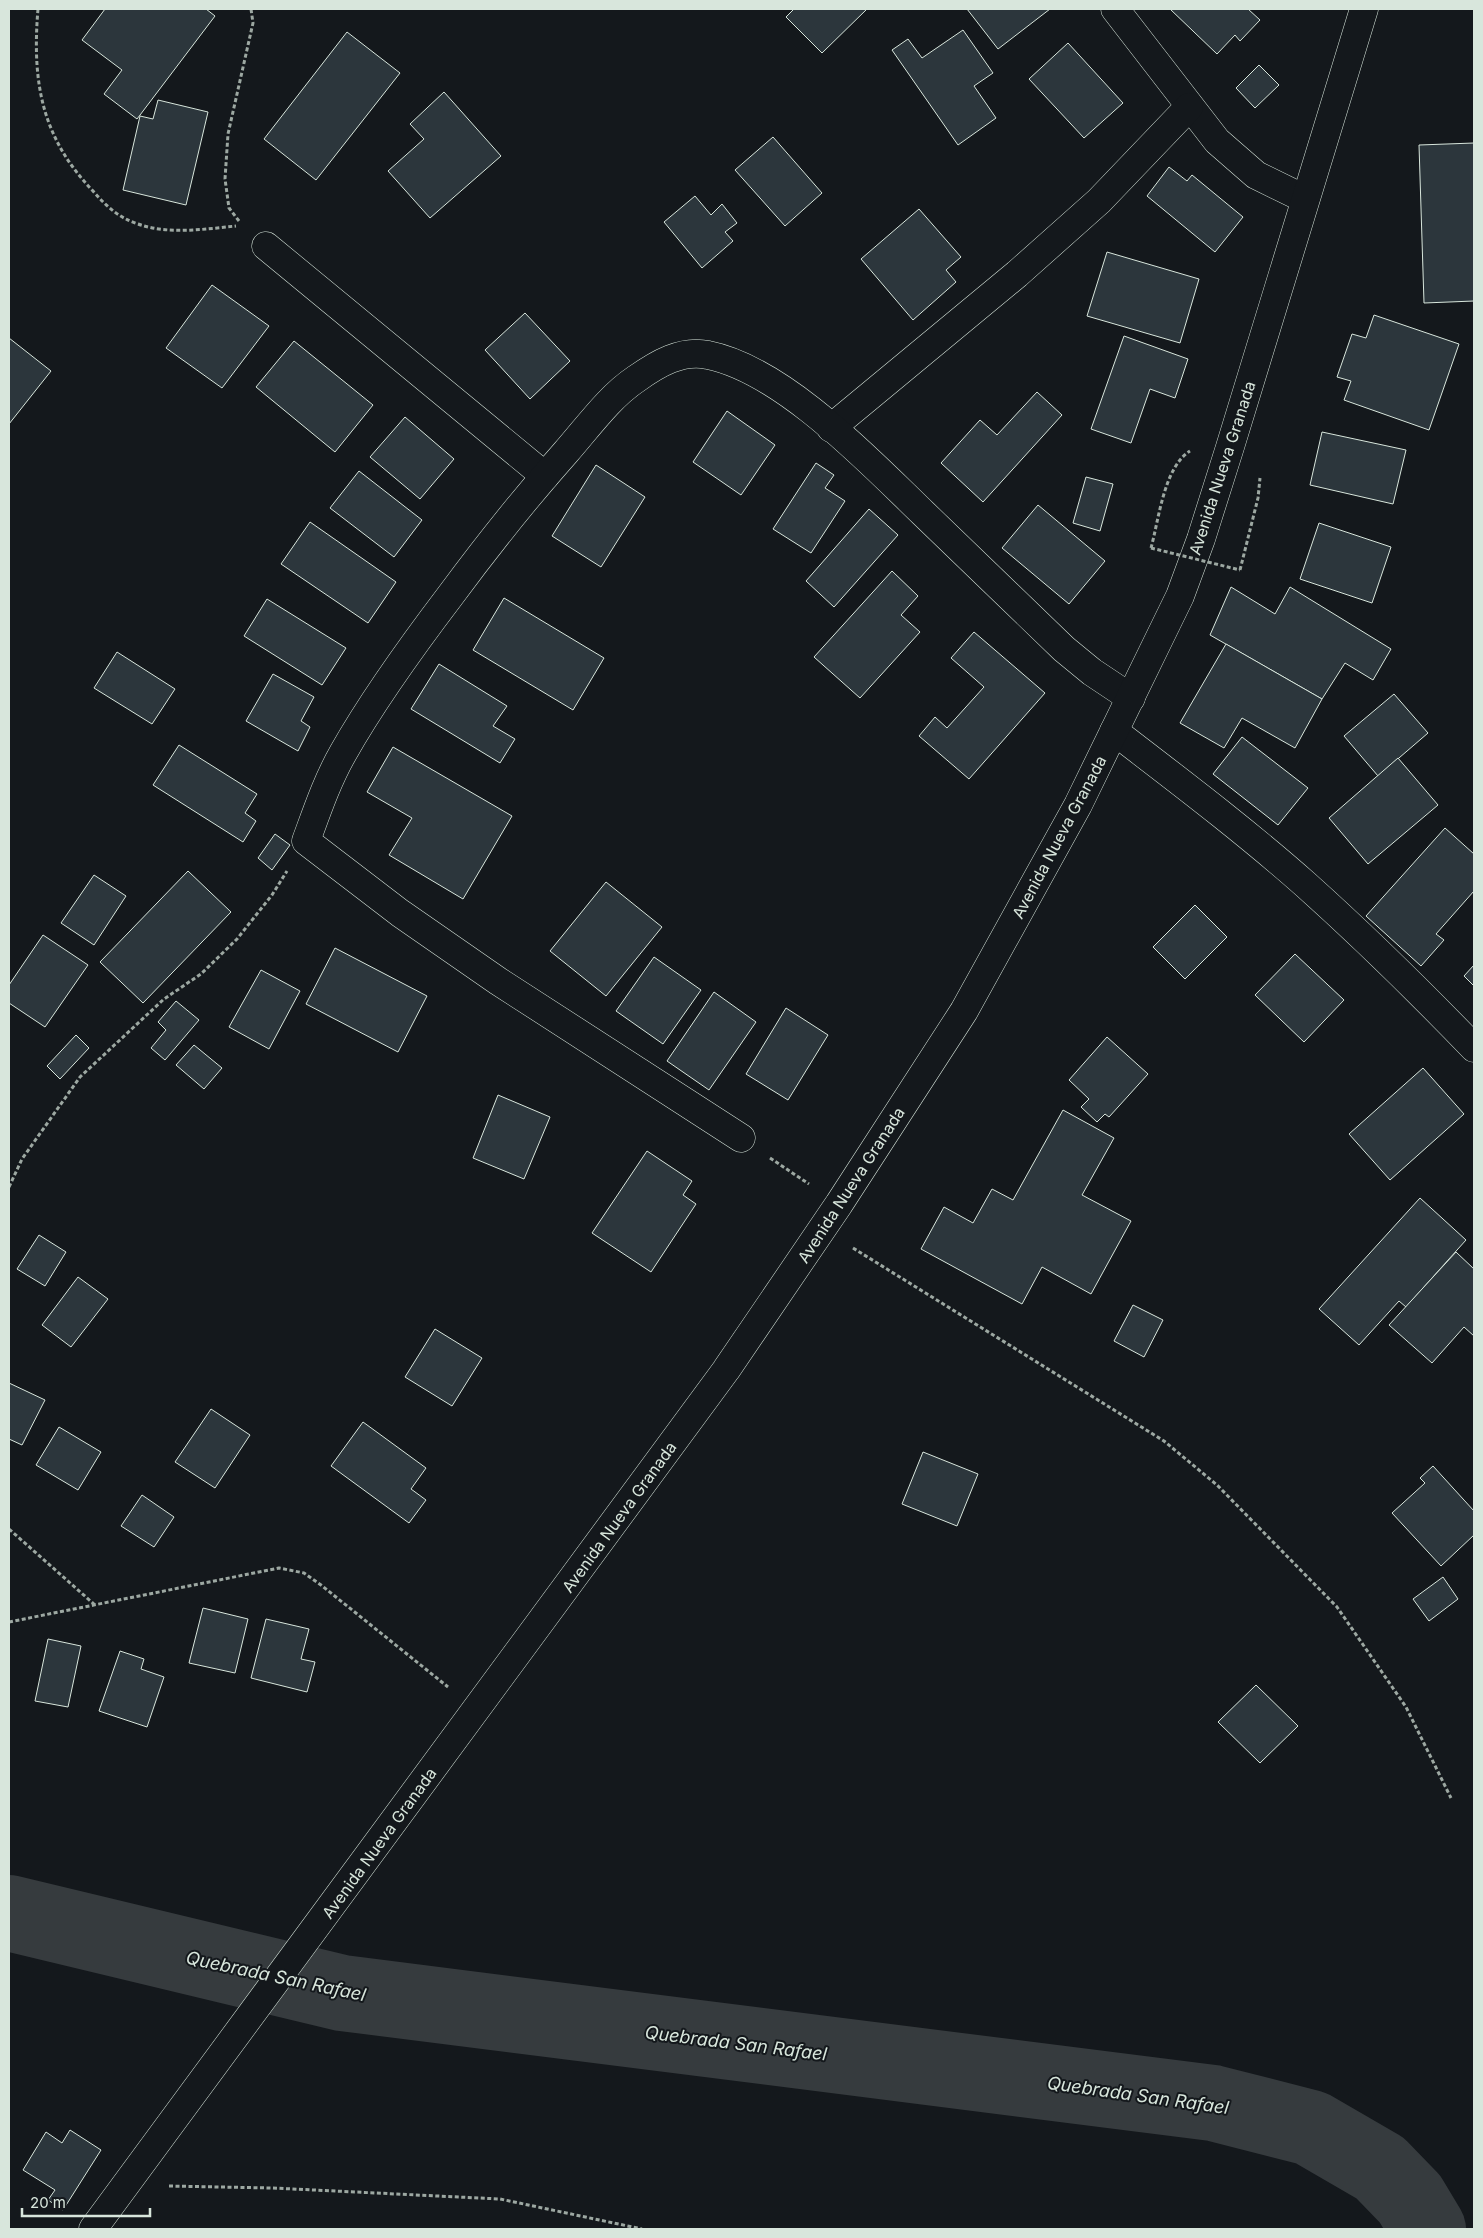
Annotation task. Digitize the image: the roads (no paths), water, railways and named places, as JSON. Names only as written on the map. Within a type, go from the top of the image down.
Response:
[{"type":"street","points":[[1116,9],[1189,107],[1217,141],[1237,160],[1256,174],[1305,199]]},
{"type":"street","name":"Avenida Nueva Granada","points":[[93,2229],[726,1370],[839,1204],[964,1011],[1078,805],[1180,596],[1201,539],[1364,9]]},
{"type":"street","points":[[831,428],[1018,274],[1098,201],[1189,107]]},
{"type":"street","points":[[266,246],[544,476]]},
{"type":"street","points":[[741,1138],[498,981],[400,913],[306,841],[321,800],[342,755],[394,672],[516,509],[544,476],[608,405],[634,380],[664,362],[685,354],[708,354],[741,366],[778,387],[831,428],[858,451],[1064,649],[1092,672],[1131,698]]},
{"type":"street","points":[[1114,732],[1238,828],[1304,883],[1398,970],[1474,1048]]},
{"type":"waterway","name":"Quebrada San Rafael","points":[[9,1913],[342,1993],[1213,2103],[1311,2128],[1380,2168],[1410,2199],[1428,2229]]}]
